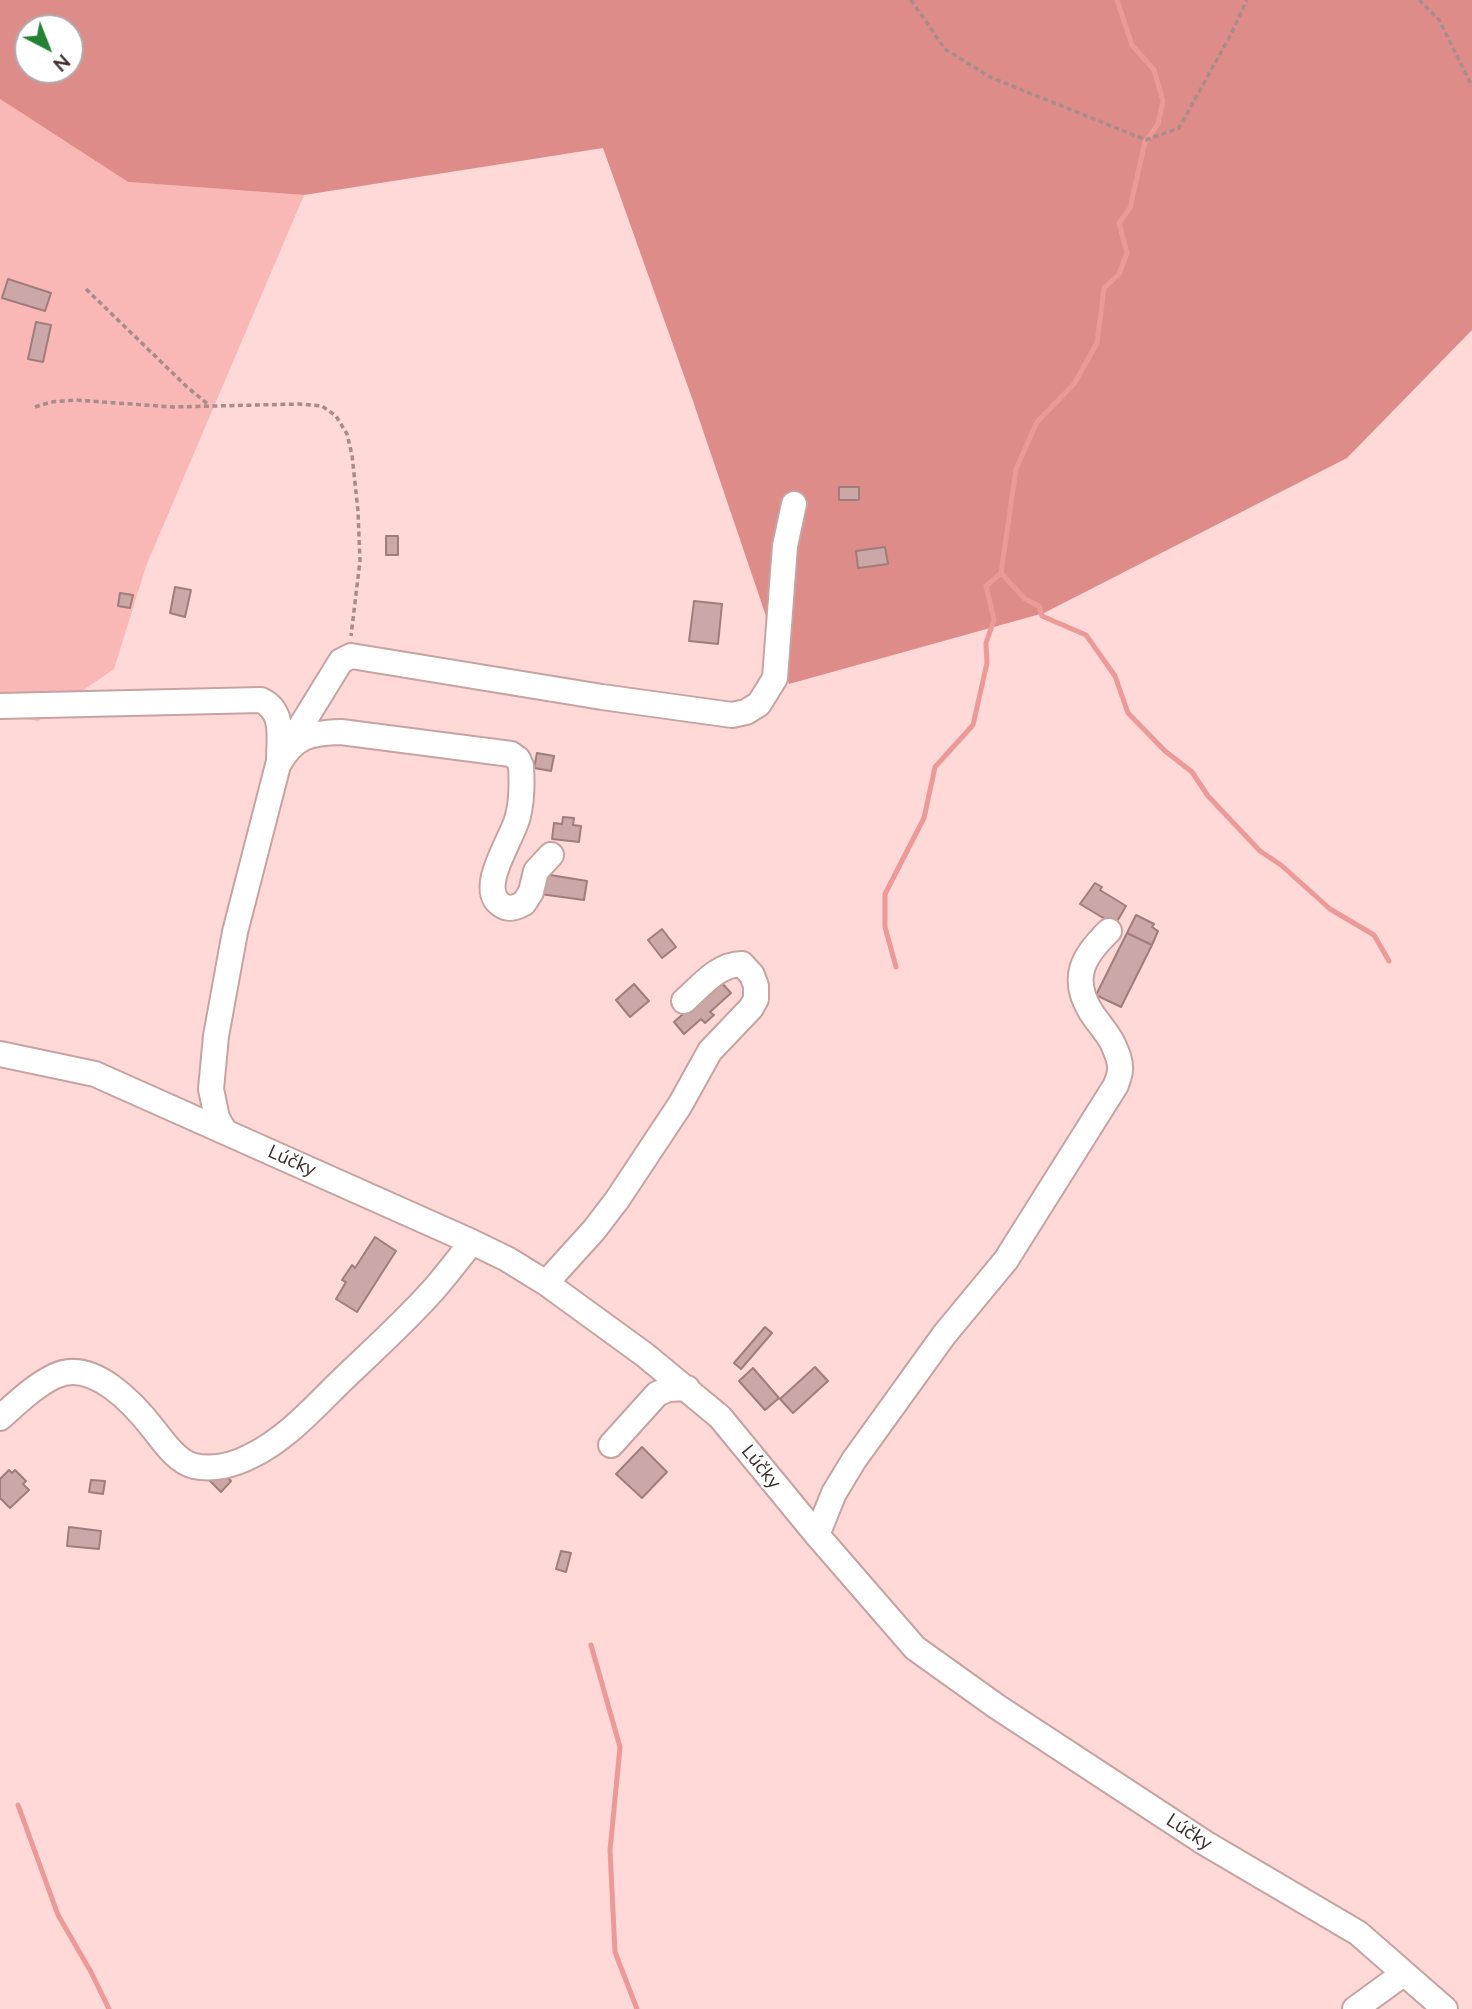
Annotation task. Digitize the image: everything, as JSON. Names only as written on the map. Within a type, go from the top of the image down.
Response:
[{"type":"street","points":[[223,1130],[217,1118],[211,1089],[216,1036],[235,932],[283,757],[341,661],[351,656],[361,656],[602,697],[732,715],[746,712],[759,704],[775,678],[785,547],[794,504]]},
{"type":"street","points":[[0,706],[115,701],[261,700],[271,704],[278,713],[283,757]]},
{"type":"street","points":[[283,757],[312,735],[341,732],[511,754],[518,759],[521,766],[518,816],[492,884],[495,900],[509,908],[523,903],[531,892],[536,871],[551,855]]},
{"type":"street","points":[[817,1535],[834,1493],[855,1460],[944,1335],[1006,1260],[1116,1086],[1121,1069],[1117,1053],[1110,1037],[1081,994],[1079,979],[1085,960],[1109,931]]},
{"type":"street","points":[[546,1283],[617,1200],[680,1105],[710,1051],[751,1008],[756,999],[756,986],[752,975],[741,964],[730,964],[684,1002]]},
{"type":"street","name":"Lúčky","points":[[0,1054],[95,1074],[472,1242],[546,1283],[645,1355],[720,1417],[817,1535],[915,1647],[996,1706],[1205,1843],[1359,1933],[1445,2009]]},
{"type":"street","points":[[0,1418],[34,1389],[58,1375],[75,1373],[95,1378],[117,1390],[136,1407],[177,1457],[191,1466],[208,1468],[250,1457],[271,1445],[299,1422],[405,1320],[437,1287],[472,1242]]},
{"type":"street","points":[[611,1444],[657,1394],[668,1389],[687,1388]]},
{"type":"street","points":[[1354,2009],[1403,1974]]},
{"type":"path","points":[[911,0],[945,49],[990,77],[1146,140],[1179,128],[1247,0]]},
{"type":"path","points":[[1419,0],[1439,20],[1472,86]]},
{"type":"path","points":[[86,289],[210,406]]},
{"type":"path","points":[[35,407],[51,402],[76,400],[158,406],[300,404],[322,406],[336,416],[347,434],[352,455],[360,561],[353,634],[341,661]]},
{"type":"shaded area","points":[[0,0],[1472,0],[1472,330],[1347,458],[1044,613],[789,684],[603,148],[304,195],[128,182],[0,99]]},
{"type":"shaded area","points":[[0,99],[128,182],[304,195],[146,566],[114,669],[38,721],[0,715]]},
{"type":"building","points":[[8,279],[51,293],[45,311],[2,298]]},
{"type":"building","points":[[36,322],[51,325],[43,362],[28,359]]},
{"type":"building","points":[[839,487],[859,487],[859,500],[839,500]]},
{"type":"building","points":[[386,536],[398,536],[398,555],[386,555]]},
{"type":"building","points":[[885,547],[888,564],[858,568],[856,551]]},
{"type":"building","points":[[175,587],[191,590],[185,617],[170,613]]},
{"type":"building","points":[[120,593],[133,595],[130,608],[118,606]]},
{"type":"building","points":[[694,601],[722,604],[718,644],[689,641]]},
{"type":"building","points":[[537,753],[554,756],[551,771],[534,768]]},
{"type":"building","points":[[563,817],[574,818],[573,825],[581,826],[579,842],[552,839],[554,823],[562,824]]},
{"type":"building","points":[[544,874],[587,881],[584,900],[540,894]]},
{"type":"building","points":[[1095,883],[1102,887],[1100,890],[1126,906],[1115,925],[1080,904]]},
{"type":"building","points":[[1136,915],[1154,924],[1152,927],[1158,931],[1152,945],[1127,933]]},
{"type":"building","points":[[662,929],[676,947],[662,958],[648,940]]},
{"type":"building","points":[[1127,933],[1152,945],[1121,1007],[1096,995]]},
{"type":"building","points":[[720,981],[731,993],[710,1012],[714,1015],[705,1023],[701,1019],[684,1034],[674,1022]]},
{"type":"building","points":[[634,984],[649,1001],[630,1017],[616,1000]]},
{"type":"building","points":[[375,1237],[396,1251],[357,1312],[336,1299],[346,1282],[342,1280],[352,1265],[355,1268]]},
{"type":"building","points":[[765,1327],[772,1333],[741,1369],[734,1363]]},
{"type":"building","points":[[815,1367],[828,1381],[793,1413],[780,1399]]},
{"type":"building","points":[[753,1368],[779,1398],[765,1410],[739,1381]]},
{"type":"building","points":[[642,1447],[667,1472],[642,1498],[616,1474]]},
{"type":"building","points":[[9,1470],[12,1473],[15,1470],[26,1481],[23,1484],[29,1490],[10,1508],[0,1498],[0,1479]]},
{"type":"building","points":[[221,1470],[231,1481],[221,1492],[210,1481]]},
{"type":"building","points":[[91,1480],[105,1481],[103,1494],[89,1492]]},
{"type":"building","points":[[69,1527],[101,1531],[99,1549],[67,1546]]},
{"type":"building","points":[[561,1551],[571,1553],[566,1572],[556,1569]]},
{"type":"waterway","points":[[1117,0],[1132,45],[1154,70],[1163,101],[1158,124],[1145,142],[1130,208],[1119,223],[1127,253],[1119,274],[1104,288],[1097,343],[1074,384],[1037,422],[1016,469],[1001,573],[1025,599],[1039,606],[1042,616],[1086,635],[1115,676],[1128,713],[1165,751],[1192,772],[1208,796],[1260,851],[1281,865],[1330,909],[1374,935],[1389,961]]},
{"type":"waterway","points":[[896,967],[885,927],[885,894],[924,818],[935,767],[973,725],[987,663],[986,643],[994,620],[986,586],[1001,573]]},
{"type":"waterway","points":[[591,1645],[620,1747],[610,1850],[615,1952],[637,2009]]},
{"type":"waterway","points":[[18,1805],[58,1915],[109,2009]]}]
